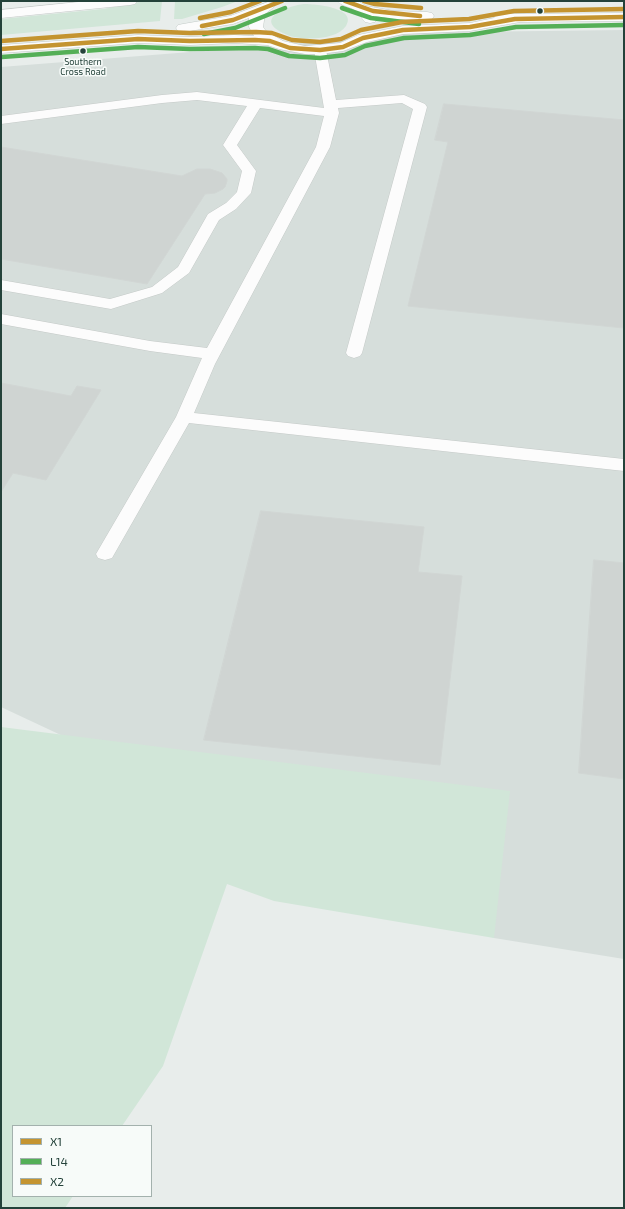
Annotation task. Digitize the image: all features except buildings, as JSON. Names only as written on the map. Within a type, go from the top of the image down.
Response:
[{"type":"main road","points":[[1,14],[130,1]]},
{"type":"main road","points":[[345,1],[362,9],[369,15],[371,22],[370,30],[363,38]]},
{"type":"main road","points":[[274,3],[259,12],[256,20],[256,27],[260,34],[270,41],[290,48],[320,50],[343,47],[363,38],[403,30],[470,27],[515,19]]},
{"type":"main road","points":[[138,39],[188,27],[233,20],[274,3]]},
{"type":"main road","points":[[362,9],[410,16],[464,16],[515,19],[624,17]]},
{"type":"main road","points":[[1,48],[138,39],[190,41],[234,39],[270,41]]},
{"type":"lane","points":[[105,554],[184,417],[213,354],[323,146],[331,108],[320,50]]},
{"type":"lane","points":[[1,120],[162,99],[198,96],[256,104],[331,108],[404,99],[420,107],[354,353]]},
{"type":"lane","points":[[1,285],[111,304],[157,290],[184,270],[213,217],[231,206],[244,193],[249,171],[230,145],[256,104]]},
{"type":"lane","points":[[1,319],[150,346],[213,354]]},
{"type":"lane","points":[[184,417],[624,465]]},
{"type":"shaded area","points":[[624,30],[624,959],[494,938],[1,707],[1,67],[329,41],[378,33]]},
{"type":"green space","points":[[144,1],[162,1],[160,21],[1,35],[1,19],[103,9]]},
{"type":"green space","points":[[175,1],[238,1],[182,19],[174,19]]},
{"type":"green space","points":[[304,4],[324,6],[340,11],[346,15],[348,20],[346,26],[334,35],[317,38],[299,38],[285,34],[276,28],[272,23],[272,18],[282,10]]},
{"type":"green space","points":[[1,727],[510,791],[494,938],[274,901],[227,884],[163,1066],[123,1125],[12,1125],[12,1197],[72,1197],[65,1208],[1,1208]]},
{"type":"transit line","name":"X2","points":[[200,18],[231,12],[260,1]]},
{"type":"transit line","name":"X1","points":[[202,26],[233,20],[282,1]]},
{"type":"transit line","name":"X1","points":[[345,1],[373,11],[420,16]]},
{"type":"transit line","name":"X2","points":[[364,1],[375,4],[421,8]]},
{"type":"transit line","name":"L14","points":[[204,34],[235,28],[285,8]]},
{"type":"transit line","name":"L14","points":[[342,8],[352,13],[371,18],[419,24]]},
{"type":"transit line","name":"X2","points":[[1,41],[138,31],[190,33],[256,32],[272,33],[292,40],[320,42],[341,39],[361,30],[402,22],[469,19],[514,11],[624,9]]},
{"type":"transit line","name":"X1","points":[[1,49],[138,39],[190,41],[255,40],[270,41],[290,48],[320,50],[343,47],[363,38],[403,30],[470,27],[515,19],[624,17]]},
{"type":"transit line","name":"L14","points":[[2,57],[138,47],[190,49],[255,48],[268,49],[289,56],[320,58],[345,55],[365,46],[404,38],[470,35],[516,27],[624,25]]},
{"type":"place","name":"Southern Cross Road","points":[[83,51]]}]
